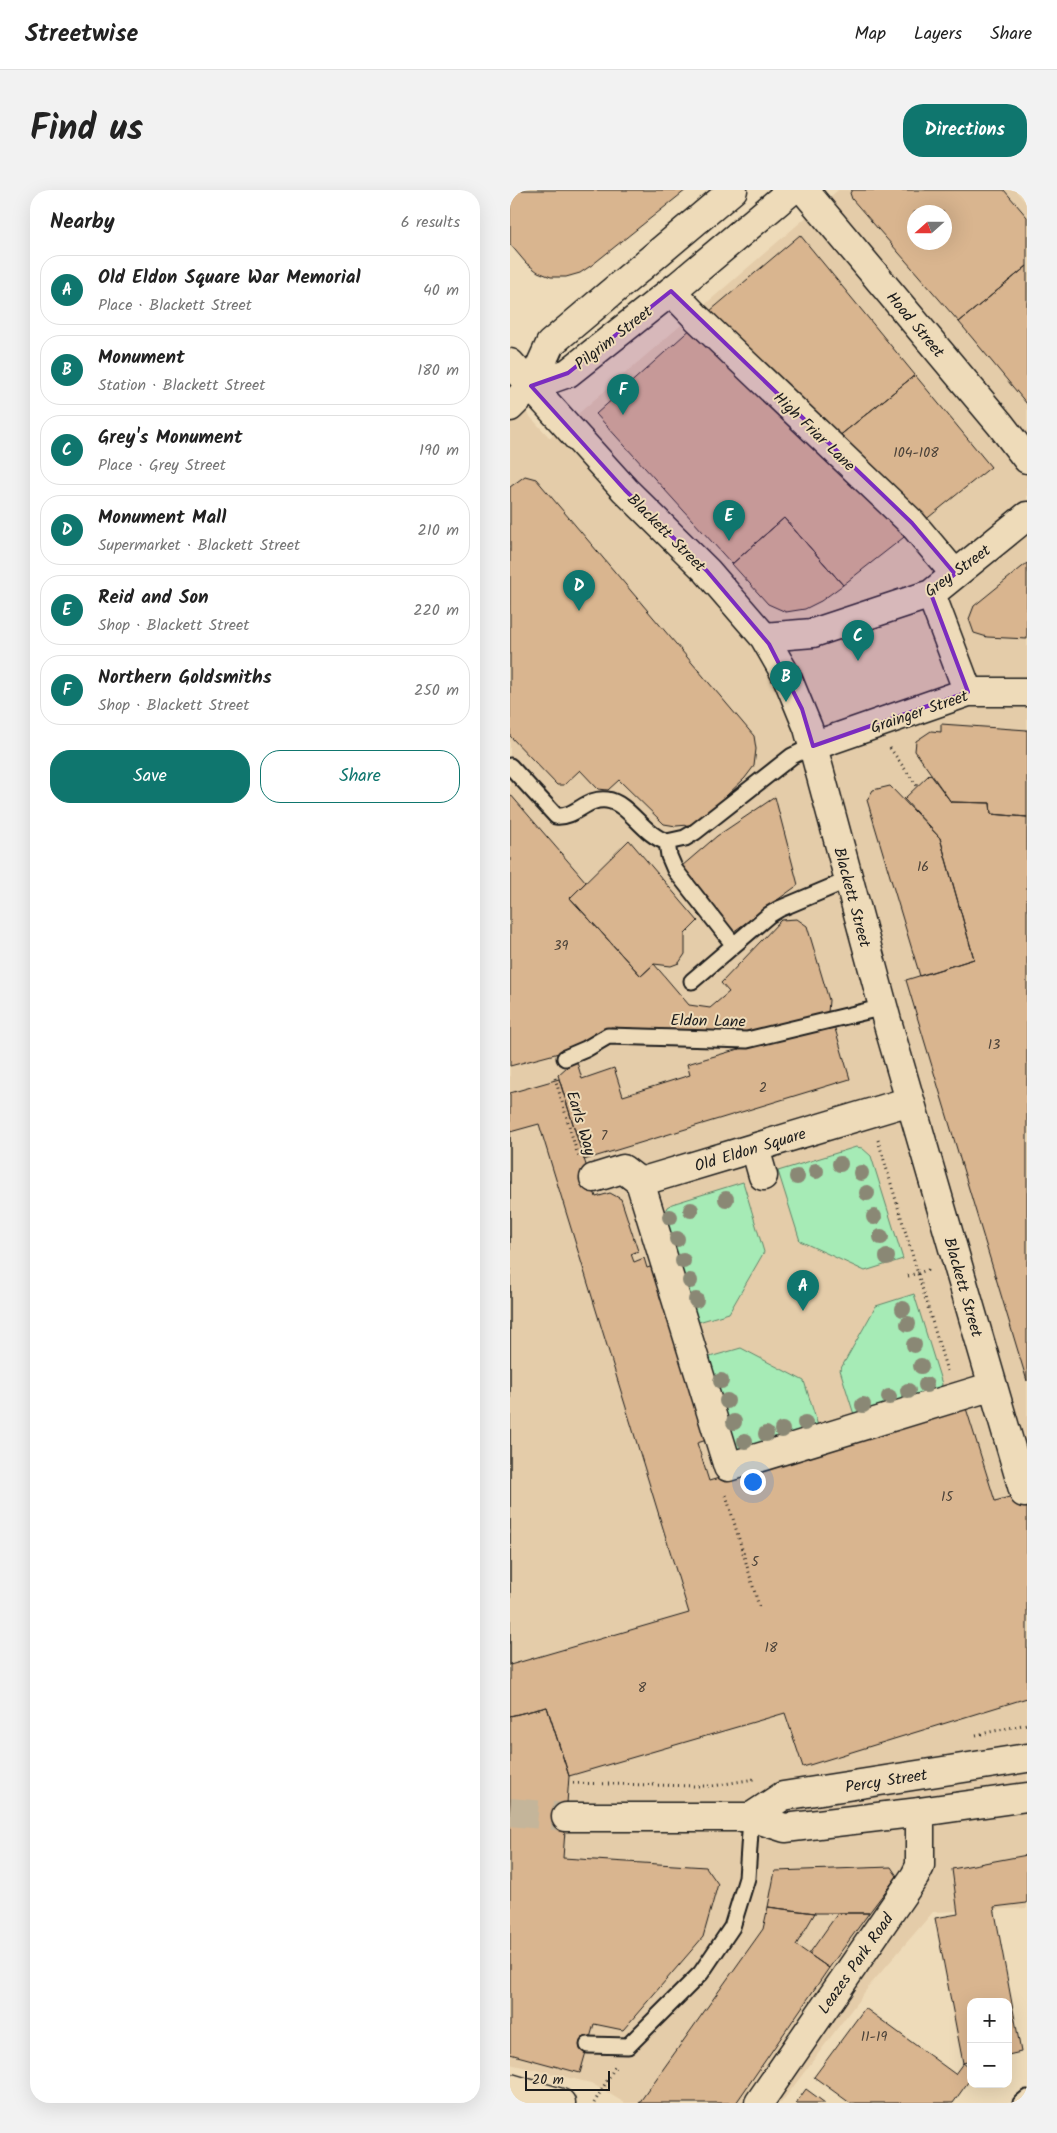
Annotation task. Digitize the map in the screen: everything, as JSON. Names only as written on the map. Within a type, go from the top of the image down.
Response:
[{"type":"street","name":"Pilgrim Street","points":[[531,386],[550,344],[733,190]]},
{"type":"street","name":"Pilgrim Street","points":[[531,386],[568,373],[671,291],[792,190]]},
{"type":"street","name":"Hood Street","points":[[804,190],[1020,450]]},
{"type":"street","name":"High Friar Lane","points":[[671,291],[912,523],[956,574]]},
{"type":"street","name":"Blackett Street","points":[[510,363],[624,490],[707,571],[764,637],[795,694],[813,746],[848,880],[910,1101],[1024,1493]]},
{"type":"street","points":[[510,407],[531,386]]},
{"type":"street","name":"Grey Street","points":[[764,637],[813,633],[930,594],[1022,529]]},
{"type":"street","points":[[930,594],[968,692]]},
{"type":"street","name":"Grainger Street","points":[[813,746],[968,692],[1027,692]]},
{"type":"street","name":"Old Eldon Square","points":[[640,1182],[910,1101]]},
{"type":"street","points":[[755,1148],[763,1176]]},
{"type":"street","points":[[587,1170],[623,1169],[640,1182],[728,1467],[840,1429],[993,1386]]},
{"type":"street","name":"Percy Street","points":[[751,1817],[782,1796],[1027,1758]]},
{"type":"street","name":"Percy Street","points":[[566,1817],[751,1817],[785,1828],[1027,1797]]},
{"type":"street","name":"Leazes Park Road","points":[[758,2103],[915,1876],[920,1866],[920,1812]]},
{"type":"street","points":[[510,2088],[561,2103]]},
{"type":"lane","points":[[510,766],[556,816],[570,815],[584,804],[596,799],[609,800],[633,817],[649,833],[667,842],[685,838],[695,832],[792,756],[813,746]]},
{"type":"lane","points":[[667,842],[668,856],[675,870],[733,944]]},
{"type":"lane","points":[[692,981],[733,944],[779,909],[848,880]]},
{"type":"lane","name":"Eldon Lane","points":[[565,1058],[586,1049],[608,1036],[747,1040],[884,1007]]},
{"type":"lane","points":[[588,2045],[628,2046],[701,1973],[732,1927],[746,1878],[751,1817]]},
{"type":"lane","points":[[1021,2103],[1027,2098]]},
{"type":"path","points":[[873,726],[917,786]]},
{"type":"path","name":"Earls Way","points":[[565,1058],[553,1071],[587,1170]]},
{"type":"path","points":[[870,1113],[955,1397]]},
{"type":"path","points":[[724,1487],[760,1610]]},
{"type":"path","points":[[594,2103],[628,2046]]},
{"type":"highlighted area","points":[[671,291],[912,523],[955,574],[931,594],[968,692],[813,746],[802,709],[769,644],[707,571],[625,490],[531,386],[568,373]]},
{"type":"shaded area","points":[[838,190],[1015,190],[1027,204],[1027,1908],[933,1912],[870,1985],[781,2103],[625,2103],[591,2083],[510,2064],[510,395],[550,438]]},
{"type":"green space","points":[[856,1147],[862,1148],[871,1156],[903,1259],[865,1271],[800,1241],[778,1171]]},
{"type":"green space","points":[[743,1182],[764,1252],[729,1313],[695,1323],[664,1214],[667,1207],[672,1204]]},
{"type":"green space","points":[[914,1294],[942,1384],[941,1389],[856,1421],[840,1370],[876,1306]]},
{"type":"green space","points":[[741,1348],[804,1381],[820,1432],[737,1458],[706,1358]]},
{"type":"building","points":[[510,190],[686,190],[580,273],[566,277],[551,277],[538,272],[526,263],[510,244]]},
{"type":"building","points":[[852,190],[1004,190],[1027,217],[1027,266],[959,322],[852,199],[850,193]]},
{"type":"building","points":[[800,235],[915,375],[838,437],[710,311]]},
{"type":"building","points":[[1027,266],[1027,404],[959,322]]},
{"type":"building","points":[[694,326],[908,534],[843,585],[784,518],[732,564],[596,414]]},
{"type":"building","points":[[915,375],[991,467],[924,521],[838,437]]},
{"type":"building","points":[[525,476],[536,479],[754,736],[756,749],[754,766],[745,778],[703,818],[689,825],[676,826],[664,824],[619,780],[608,790],[598,789],[580,770],[564,785],[557,785],[510,736],[510,487]]},
{"type":"building","points":[[784,518],[843,585],[821,601],[805,609],[786,612],[768,604],[732,564]]},
{"type":"building","points":[[1027,563],[1027,639],[987,637],[974,633],[969,619],[974,606]]},
{"type":"building","points":[[941,724],[1027,730],[1027,817],[991,814],[990,803],[951,802],[915,751],[916,741],[931,731],[941,732]]},
{"type":"building","points":[[930,774],[951,802],[990,803],[991,814],[1027,817],[1027,1381],[906,980],[974,959],[940,838],[904,799]]},
{"type":"building","points":[[890,786],[940,838],[974,959],[920,976],[867,800],[873,790]]},
{"type":"building","points":[[510,794],[586,882],[570,898],[641,976],[654,964],[689,1005],[710,1008],[729,992],[721,983],[781,920],[797,919],[807,926],[829,1000],[828,1013],[750,1036],[611,1027],[585,1046],[510,1066]]},
{"type":"building","points":[[775,797],[798,885],[733,932],[682,866],[717,836]]},
{"type":"building","points":[[629,840],[698,921],[685,934],[685,954],[679,963],[671,966],[654,964],[641,976],[570,898]]},
{"type":"building","points":[[833,1022],[850,1079],[584,1160],[558,1075],[576,1059],[582,1079],[614,1068],[623,1096],[690,1075],[687,1064]]},
{"type":"building","points":[[559,1079],[596,1197],[610,1193],[621,1199],[638,1251],[631,1254],[634,1262],[644,1258],[647,1268],[656,1265],[707,1440],[697,1443],[709,1481],[965,1405],[995,1501],[1027,1492],[1027,1698],[803,1767],[785,1713],[569,1776],[547,1707],[510,1716],[510,1093]]},
{"type":"building","points":[[539,1124],[689,1613],[510,1665],[510,1132]]},
{"type":"building","points":[[547,1707],[569,1776],[563,1858],[706,1867],[718,1884],[703,1937],[623,2030],[594,2024],[580,2073],[510,2054],[510,1716]]},
{"type":"building","points":[[1027,1855],[1027,1903],[994,1907],[1011,1998],[967,1998],[967,2062],[963,2063],[935,1918],[958,1914],[952,1869]]},
{"type":"building","points":[[891,1867],[897,1876],[869,1913],[815,1913],[768,1907],[775,1871]]},
{"type":"building","points":[[768,1907],[815,1913],[796,1945],[829,1968],[736,2103],[639,2103],[763,1929]]},
{"type":"building","points":[[838,1913],[869,1913],[829,1968],[809,1954]]},
{"type":"building","points":[[1012,2004],[1021,2052],[1012,2054]]},
{"type":"building","points":[[865,2008],[955,2074],[963,2063],[967,2066],[967,2084],[953,2103],[850,2103],[814,2077]]},
{"type":"building","points":[[806,2089],[825,2103],[796,2103]]},
{"type":"tunnel","points":[[510,1812],[566,1817]]},
{"type":"place","name":"Northern Goldsmiths","points":[[623,415]]},
{"type":"place","name":"Reid and Son","points":[[729,541]]},
{"type":"place","name":"Monument Mall","points":[[579,611]]},
{"type":"place","name":"Grey's Monument","points":[[858,661]]},
{"type":"place","name":"Monument","points":[[786,702]]},
{"type":"place","name":"Old Eldon Square War Memorial","points":[[803,1311]]}]
